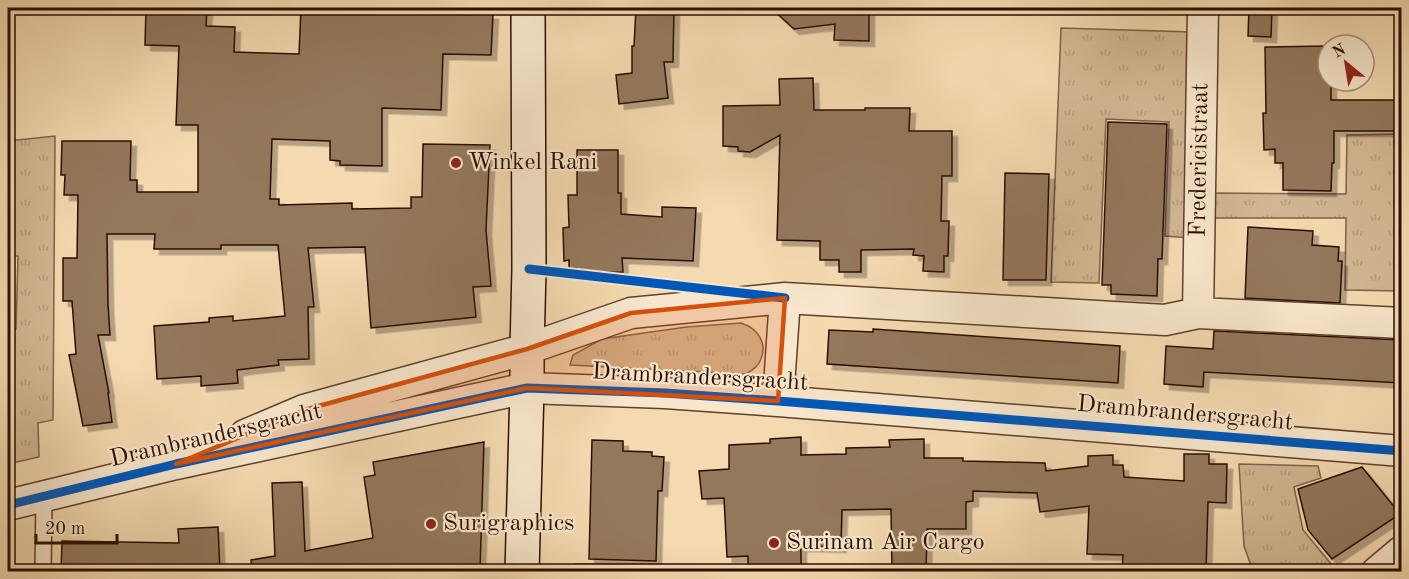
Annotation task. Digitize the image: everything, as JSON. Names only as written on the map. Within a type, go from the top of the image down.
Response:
[{"type":"main road","points":[[522,572],[529,269],[528,8]]},
{"type":"street","name":"Fredericistraat","points":[[1198,313],[1203,8]]},
{"type":"street","name":"Drambrandersgracht","points":[[176,464],[304,410],[527,349],[631,313],[785,298],[1165,320],[1198,313],[1401,323]]},
{"type":"street","points":[[778,401],[785,298]]},
{"type":"street","name":"Drambrandersgracht","points":[[8,505],[176,464],[527,388],[665,393],[778,401],[1401,451]]},
{"type":"street","points":[[1377,572],[1401,552]]},
{"type":"lane","points":[[43,572],[44,496]]},
{"type":"highlighted area","points":[[785,298],[778,401],[527,388],[176,464],[304,410],[527,349],[631,313]]},
{"type":"green space","points":[[1061,28],[1192,32],[1190,238],[1165,236],[1169,122],[1106,119],[1099,283],[1051,282]]},
{"type":"green space","points":[[1401,134],[1401,291],[1345,290],[1346,218],[1210,218],[1211,193],[1346,194],[1347,135]]},
{"type":"green space","points":[[55,136],[53,420],[38,423],[39,457],[8,464],[8,330],[16,329],[18,256],[8,256],[8,141]]},
{"type":"green space","points":[[741,323],[756,332],[763,348],[759,363],[746,374],[570,365],[573,355],[602,339],[686,327]]},
{"type":"green space","points":[[1239,464],[1318,466],[1321,478],[1294,487],[1303,530],[1337,571],[1253,571],[1244,546]]},
{"type":"green space","points":[[575,564],[745,565],[745,571],[575,572]]},
{"type":"building","points":[[146,8],[207,8],[206,26],[235,27],[234,52],[299,54],[301,8],[493,14],[491,55],[443,54],[441,110],[382,108],[382,166],[340,165],[340,161],[330,160],[330,141],[272,139],[270,199],[279,199],[279,205],[352,203],[352,209],[411,208],[411,197],[422,197],[423,144],[490,145],[486,230],[491,286],[473,287],[476,317],[371,328],[365,247],[308,248],[314,307],[308,307],[309,359],[278,360],[279,365],[237,370],[238,383],[201,386],[201,376],[157,379],[154,326],[209,322],[209,318],[233,316],[233,321],[285,316],[278,245],[221,245],[221,249],[154,249],[155,234],[107,234],[110,335],[98,335],[112,422],[83,426],[69,355],[76,354],[72,301],[63,301],[63,258],[77,258],[78,195],[64,195],[65,175],[61,175],[62,141],[131,141],[130,180],[137,180],[137,192],[198,192],[198,125],[176,125],[179,46],[145,45]]},
{"type":"building","points":[[636,8],[674,8],[673,62],[664,62],[668,98],[619,104],[616,75],[632,73]]},
{"type":"building","points":[[771,8],[869,8],[869,41],[834,40],[835,24],[794,29]]},
{"type":"building","points":[[1249,8],[1272,9],[1271,37],[1248,36]]},
{"type":"building","points":[[1316,46],[1316,93],[1331,93],[1331,100],[1401,100],[1401,131],[1334,131],[1331,191],[1283,190],[1283,163],[1275,163],[1275,149],[1264,150],[1265,47]]},
{"type":"building","points":[[813,78],[814,110],[910,108],[909,131],[952,131],[952,176],[942,176],[941,221],[949,221],[948,256],[944,256],[944,272],[923,271],[924,256],[913,255],[914,249],[861,250],[861,272],[839,272],[839,260],[820,260],[820,241],[777,240],[780,135],[750,152],[738,151],[738,147],[723,146],[723,106],[780,105],[779,79]]},
{"type":"building","points":[[1108,122],[1167,124],[1162,259],[1158,259],[1157,296],[1111,294],[1111,285],[1102,285]]},
{"type":"building","points":[[577,150],[618,150],[618,193],[621,193],[621,214],[662,217],[662,207],[696,208],[693,261],[622,258],[623,272],[576,273],[576,268],[569,269],[569,260],[564,261],[563,228],[569,227],[568,195],[577,195]]},
{"type":"building","points":[[1005,173],[1049,174],[1046,280],[1003,280]]},
{"type":"building","points":[[1248,227],[1313,231],[1312,245],[1339,247],[1338,261],[1342,261],[1340,303],[1245,298]]},
{"type":"building","points":[[873,329],[1120,346],[1118,383],[827,364],[829,330],[873,332]]},
{"type":"building","points":[[1214,331],[1401,340],[1401,383],[1204,372],[1203,387],[1164,384],[1166,346],[1213,349]]},
{"type":"building","points":[[801,437],[801,455],[846,454],[846,448],[890,447],[889,440],[924,439],[924,458],[1045,463],[1046,471],[1088,466],[1088,456],[1113,455],[1113,465],[1123,465],[1124,477],[1184,481],[1184,454],[1209,454],[1209,464],[1227,464],[1226,503],[1208,502],[1206,572],[1122,572],[1123,555],[1087,554],[1089,506],[1040,512],[1037,493],[973,491],[973,501],[966,502],[966,529],[927,529],[926,572],[892,572],[891,509],[842,510],[841,547],[801,546],[801,572],[748,572],[748,556],[727,557],[724,498],[702,499],[699,471],[729,469],[729,445],[770,443],[770,439]]},
{"type":"building","points":[[592,440],[623,441],[623,451],[652,452],[652,456],[664,457],[662,491],[658,491],[656,561],[589,559]]},
{"type":"building","points":[[484,442],[480,570],[471,572],[252,572],[251,560],[275,556],[272,483],[302,482],[305,551],[373,538],[364,477],[375,475],[373,462]]},
{"type":"building","points":[[1362,467],[1400,514],[1332,559],[1308,530],[1298,489]]},
{"type":"building","points":[[218,527],[220,572],[61,572],[62,541],[179,543],[178,529]]},
{"type":"cycle path","points":[[529,269],[785,298]]},
{"type":"cycle path","points":[[8,505],[176,464],[527,388],[665,393],[778,401],[1402,451]]},
{"type":"place","name":"Winkel Rani","points":[[456,163]]},
{"type":"place","name":"Surigraphics","points":[[431,524]]},
{"type":"place","name":"Surinam Air Cargo","points":[[774,543]]}]
